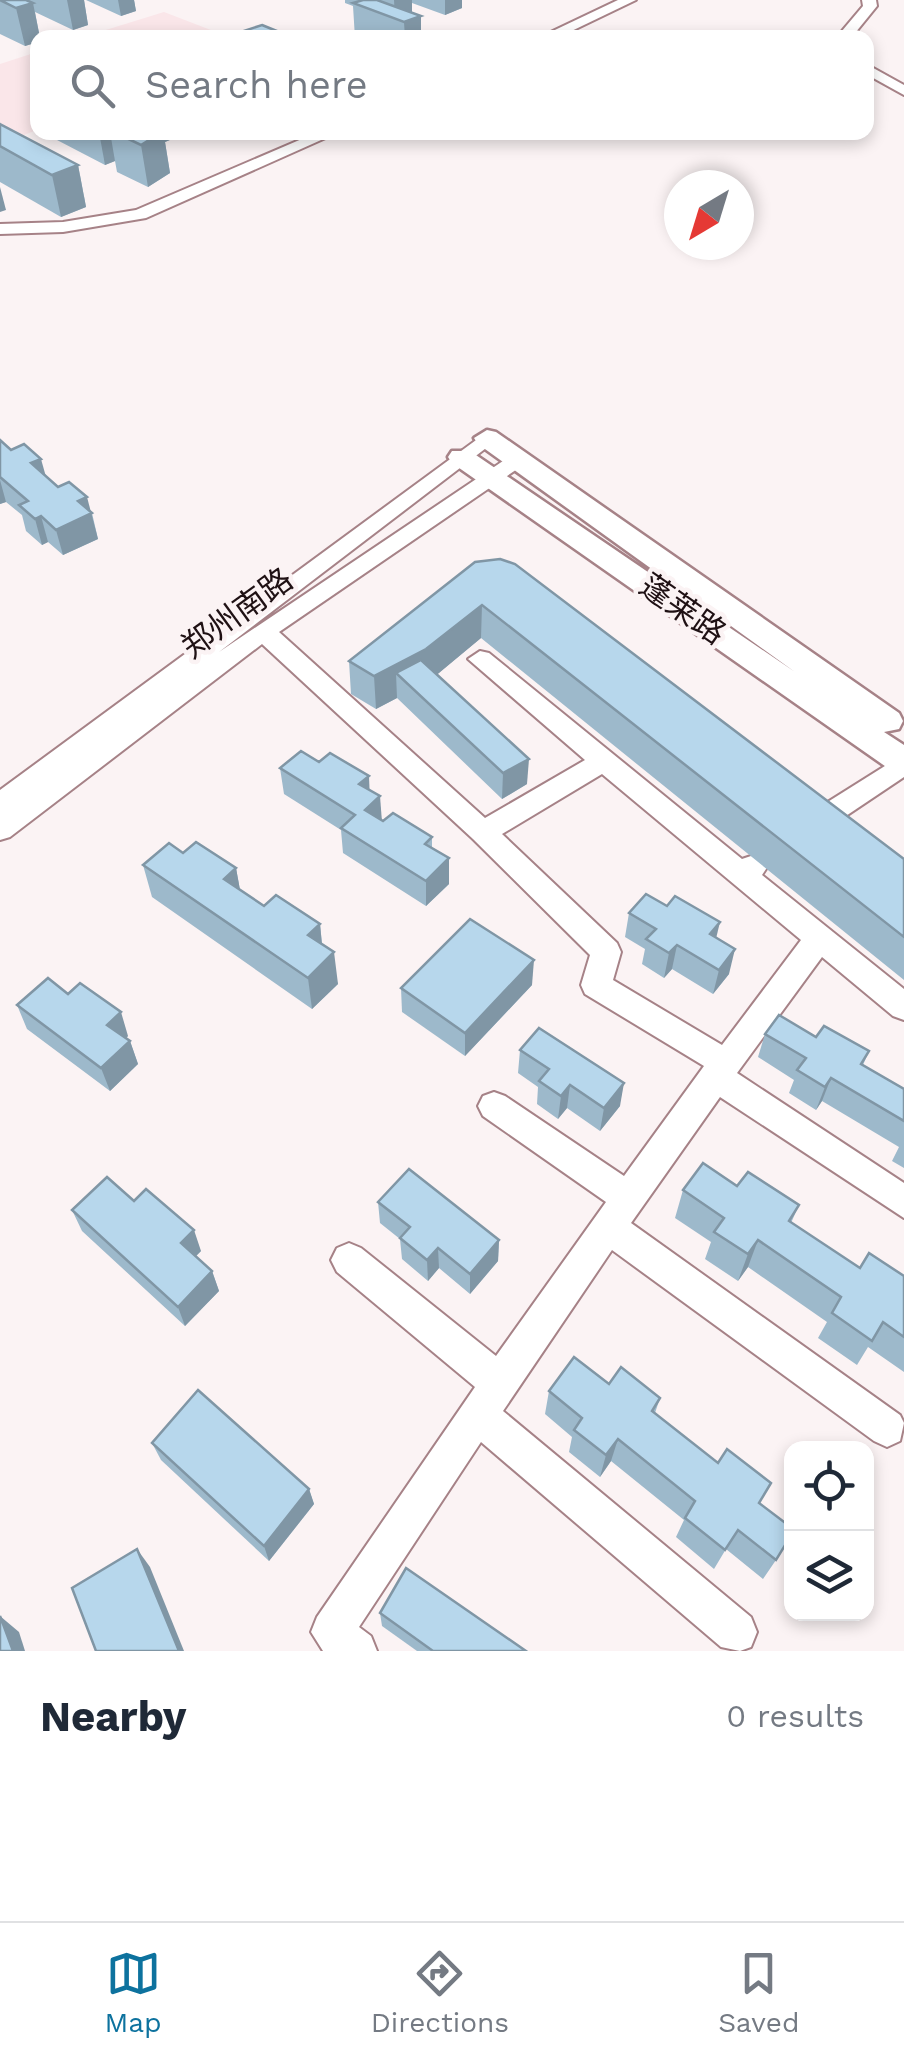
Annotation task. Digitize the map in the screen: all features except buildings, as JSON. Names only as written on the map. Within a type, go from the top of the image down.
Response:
[{"type":"main road","name":"蓬莱路","points":[[488,438],[904,733]]},
{"type":"main road","name":"蓬莱路","points":[[461,456],[904,763]]},
{"type":"street","points":[[563,30],[630,0]]},
{"type":"street","points":[[849,30],[870,6],[869,0]]},
{"type":"street","points":[[874,73],[904,91]]},
{"type":"street","points":[[0,229],[80,225],[140,214],[313,140]]},
{"type":"street","name":"郑州南路","points":[[0,804],[488,438]]},
{"type":"street","name":"郑州南路","points":[[0,830],[263,631],[518,460]]},
{"type":"street","points":[[263,631],[483,832],[606,952],[596,985],[904,1202]]},
{"type":"street","points":[[480,659],[602,762],[750,869],[819,938],[904,1008]]},
{"type":"street","points":[[483,832],[602,762]]},
{"type":"street","points":[[809,827],[904,763]]},
{"type":"street","points":[[356,1651],[332,1632],[487,1397],[819,938]]},
{"type":"street","points":[[494,1106],[618,1212],[887,1428]]},
{"type":"street","points":[[349,1260],[487,1397],[736,1632]]},
{"type":"shaded area","points":[[164,12],[211,30],[106,30]]},
{"type":"shaded area","points":[[30,54],[30,133],[0,144],[0,64]]}]
